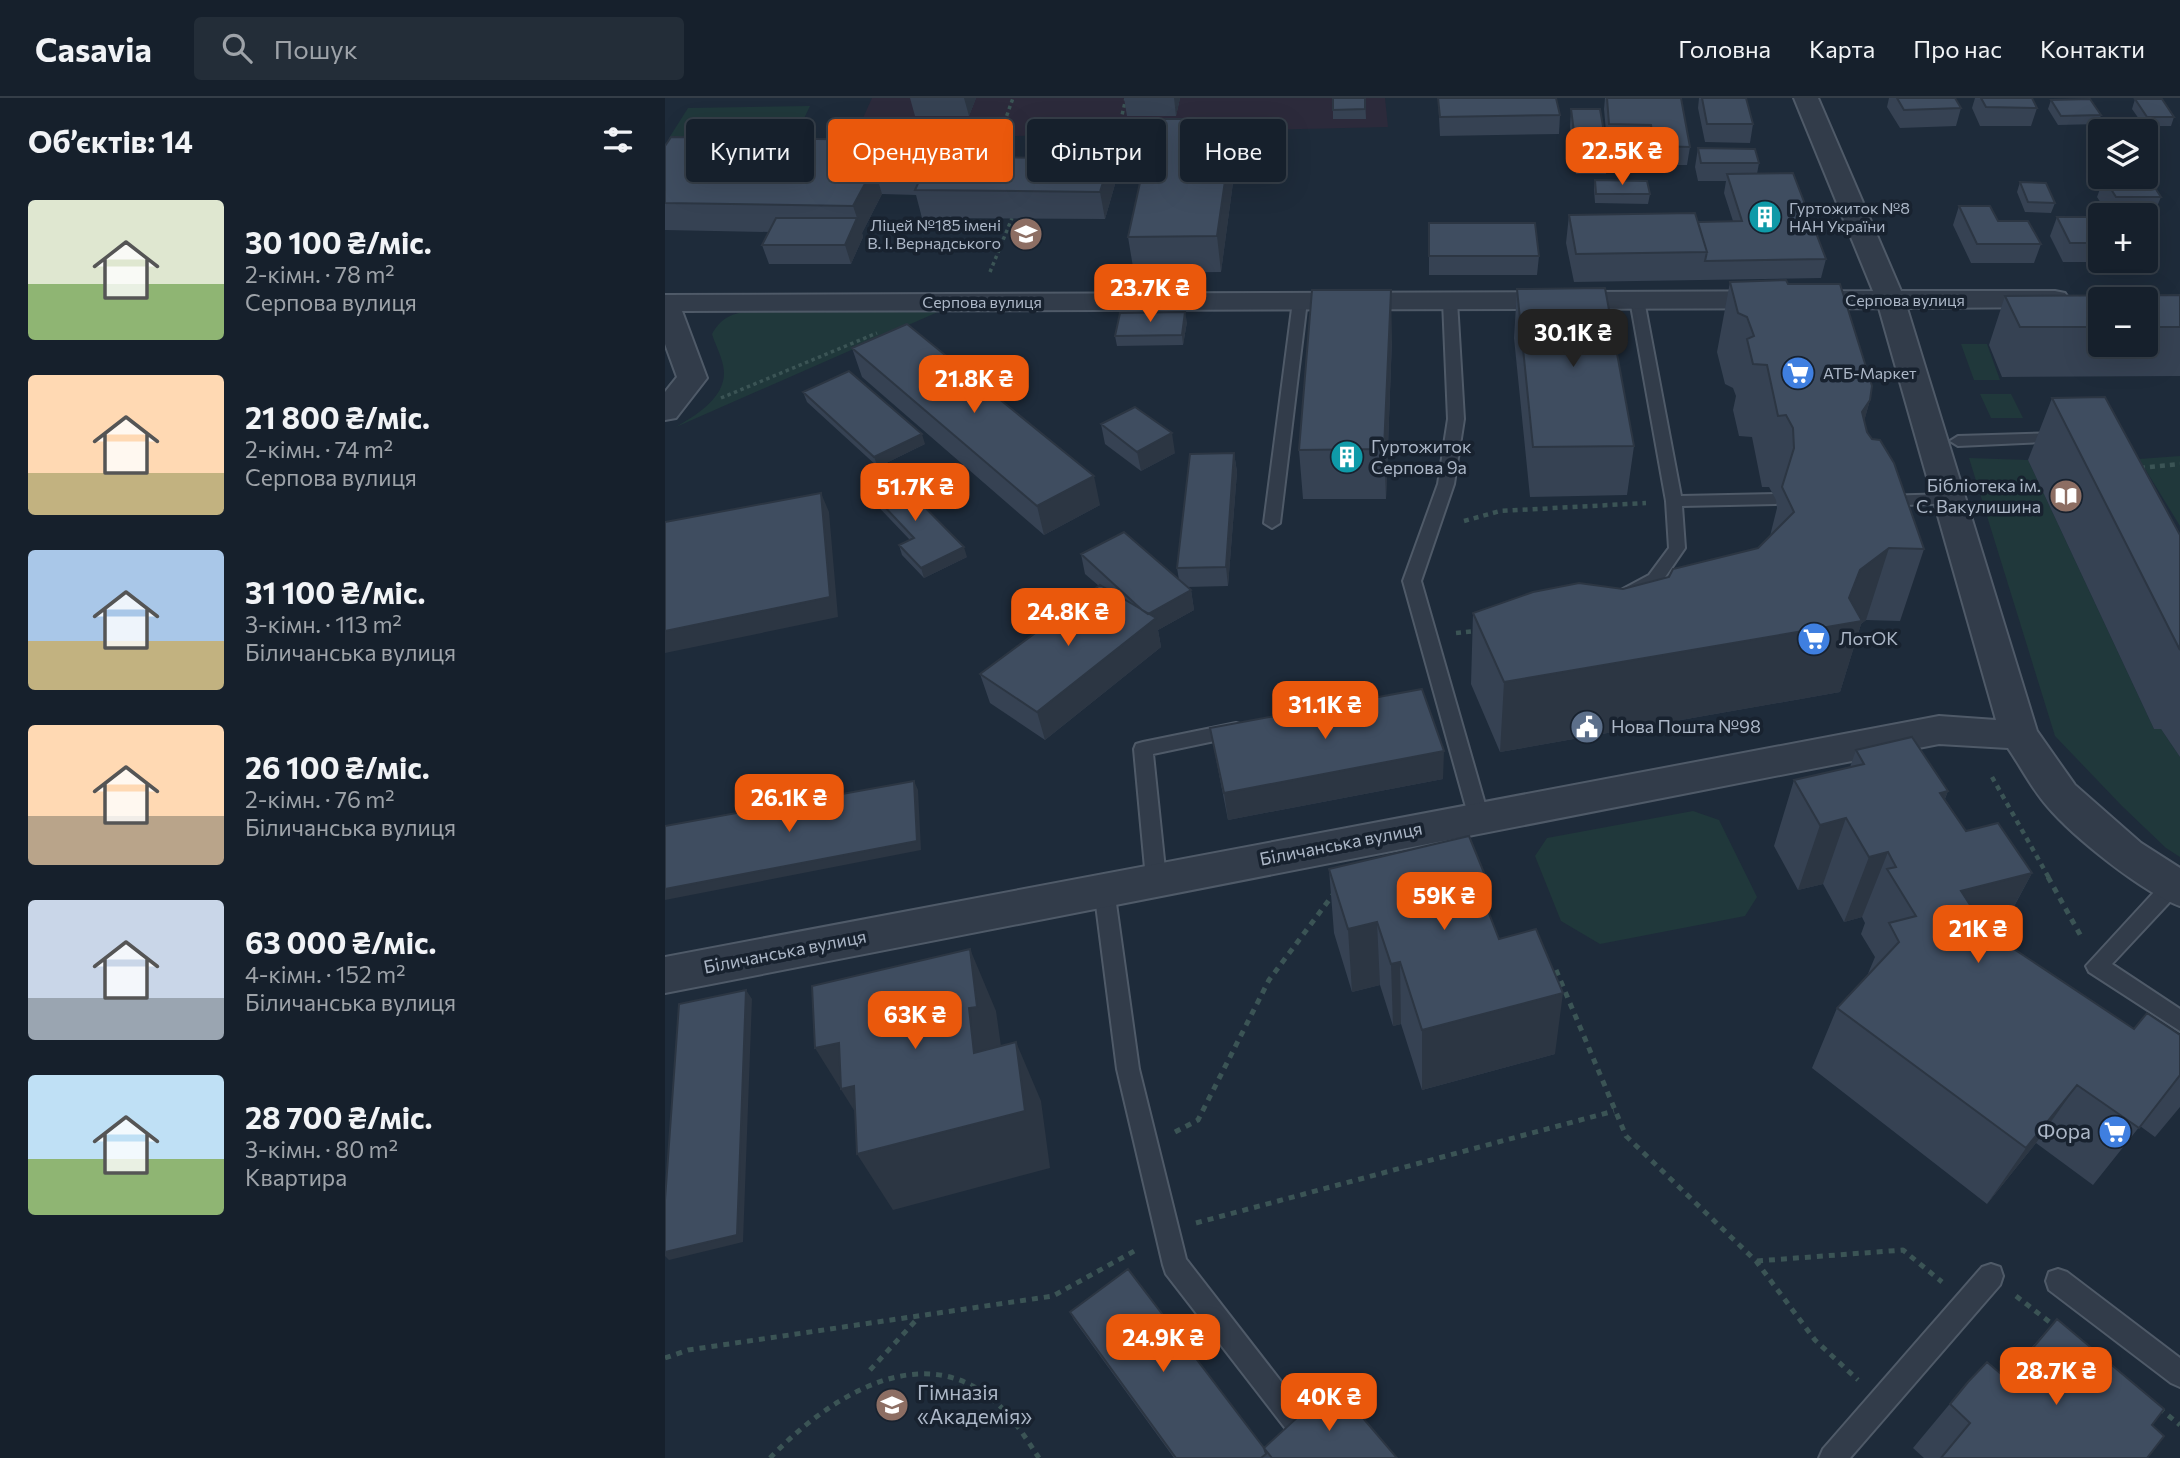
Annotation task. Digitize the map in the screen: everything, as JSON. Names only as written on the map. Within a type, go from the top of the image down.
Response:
[{"type":"street","points":[[1806,98],[1891,300],[2019,735],[2061,796],[2127,854],[2176,887]]},
{"type":"street","name":"Серпова вулиця","points":[[665,304],[2083,299]]},
{"type":"street","points":[[665,304],[692,378],[665,411]]},
{"type":"street","name":"Біличанська вулиця","points":[[665,975],[1939,730],[2019,735]]},
{"type":"lane","points":[[1609,604],[1655,579],[1677,548],[1674,501],[1637,300]]},
{"type":"lane","points":[[1272,523],[1300,301]]},
{"type":"lane","points":[[1450,301],[1456,419],[1446,484],[1412,581],[1427,635],[1436,690],[1479,818]]},
{"type":"lane","points":[[1958,441],[2068,438],[2080,443]]},
{"type":"lane","points":[[1674,501],[1776,499]]},
{"type":"lane","points":[[1870,501],[1950,499]]},
{"type":"lane","points":[[1156,879],[1143,749],[1252,727]]},
{"type":"lane","points":[[2176,887],[2098,966],[2180,1021]]},
{"type":"lane","points":[[1104,890],[1128,1069],[1175,1265],[1298,1424]]},
{"type":"lane","points":[[1832,1458],[1990,1276]]},
{"type":"lane","points":[[2058,1281],[2178,1367]]},
{"type":"path","points":[[1006,119],[1013,98]]},
{"type":"path","points":[[1121,119],[1126,98]]},
{"type":"path","points":[[978,302],[1012,218]]},
{"type":"path","points":[[715,401],[889,328]]},
{"type":"path","points":[[2140,468],[2180,464]]},
{"type":"path","points":[[1430,531],[1500,511],[1674,501]]},
{"type":"path","points":[[1427,635],[1482,631]]},
{"type":"path","points":[[1992,777],[2098,966]]},
{"type":"path","points":[[1146,1146],[1198,1120],[1269,979],[1344,881]]},
{"type":"path","points":[[1556,970],[1626,1136],[1756,1261],[1815,1340],[1881,1402]]},
{"type":"path","points":[[1756,1261],[1903,1250],[1967,1303]]},
{"type":"path","points":[[1990,1276],[2064,1334]]},
{"type":"path","points":[[870,1370],[920,1315]]},
{"type":"path","points":[[770,1458],[804,1423],[840,1397],[871,1383],[904,1376],[933,1375],[955,1379],[984,1393],[1011,1418],[1039,1458]]},
{"type":"path","points":[[2148,1400],[2180,1425]]},
{"type":"shaded area","points":[[872,98],[1385,98],[1388,127],[1286,129],[1286,119],[1180,119],[1180,132],[1166,132],[1166,119],[1027,119],[1027,136],[1013,136],[1013,119],[862,119]]},
{"type":"green space","points":[[810,106],[804,119],[686,119],[686,138],[669,138],[688,108]]},
{"type":"green space","points":[[947,308],[676,427],[702,410],[722,386],[723,365],[712,334],[720,323],[729,317],[752,310]]},
{"type":"green space","points":[[1961,344],[1987,344],[2000,380],[1974,380]]},
{"type":"green space","points":[[1980,394],[2011,394],[2023,418],[1991,418]]},
{"type":"green space","points":[[2180,456],[2180,526],[2139,459]]},
{"type":"green space","points":[[1969,458],[2028,460],[2154,729],[2161,729],[2180,757],[2180,857],[2166,848],[2122,806],[2055,736]]},
{"type":"green space","points":[[1693,811],[1719,820],[1757,897],[1745,916],[1600,944],[1561,921],[1535,856],[1547,838]]},
{"type":"building","points":[[1333,98],[1365,98],[1365,109],[1333,110]]},
{"type":"building","points":[[1438,98],[1556,98],[1560,115],[1440,117]]},
{"type":"building","points":[[1607,98],[1681,98],[1690,147],[1654,146],[1651,125],[1609,124]]},
{"type":"building","points":[[1702,98],[1746,98],[1753,124],[1707,124]]},
{"type":"building","points":[[1897,98],[1955,98],[1961,108],[1904,110]]},
{"type":"building","points":[[1981,98],[2032,98],[2037,108],[1986,107]]},
{"type":"building","points":[[2090,99],[2101,115],[2061,116],[2051,100]]},
{"type":"building","points":[[2135,99],[2162,99],[2174,117],[2147,117]]},
{"type":"building","points":[[1571,109],[1600,109],[1608,155],[1577,155]]},
{"type":"building","points":[[1166,119],[1180,119],[1180,182],[1225,182],[1217,236],[1128,237],[1140,182],[1166,182]]},
{"type":"building","points":[[671,137],[686,137],[686,182],[814,182],[814,139],[828,139],[828,182],[866,182],[853,206],[665,203],[665,146]]},
{"type":"building","points":[[1698,148],[1755,149],[1759,163],[1701,163]]},
{"type":"building","points":[[1013,157],[1027,158],[1027,182],[1103,182],[1100,192],[915,190],[919,182],[1013,182]]},
{"type":"building","name":"Гуртожиток №8 НАН України","points":[[1793,173],[1826,259],[1705,261],[1707,252],[1698,222],[1742,221],[1727,174]]},
{"type":"building","points":[[1595,180],[1647,181],[1650,194],[1596,194]]},
{"type":"building","points":[[2020,182],[2046,183],[2055,203],[2028,202]]},
{"type":"building","points":[[2111,189],[2156,189],[2161,197],[2116,197]]},
{"type":"building","points":[[1959,206],[1990,206],[1998,221],[2028,221],[2041,244],[1977,244]]},
{"type":"building","points":[[1695,213],[1707,252],[1576,254],[1569,215]]},
{"type":"building","points":[[2057,217],[2088,217],[2088,243],[2070,243]]},
{"type":"building","points":[[776,218],[857,218],[845,245],[762,245]]},
{"type":"building","points":[[1429,223],[1535,223],[1539,256],[1429,256]]},
{"type":"building","points":[[1786,280],[1788,284],[1840,284],[1872,386],[1870,400],[1862,412],[1867,432],[1872,439],[1880,440],[1894,463],[1924,549],[1889,548],[1860,570],[1849,598],[1862,621],[1504,682],[1473,613],[1533,592],[1579,583],[1623,589],[1669,577],[1673,569],[1758,548],[1794,512],[1782,487],[1794,448],[1793,428],[1786,415],[1778,416],[1767,365],[1753,364],[1747,339],[1754,336],[1747,317],[1738,313],[1730,282]]},
{"type":"building","points":[[1605,288],[1634,446],[1533,447],[1517,289]]},
{"type":"building","name":"Гуртожиток Серпова 9а","points":[[1312,290],[1391,290],[1384,449],[1299,450]]},
{"type":"building","points":[[2158,295],[2180,295],[2180,327],[2158,327]]},
{"type":"building","points":[[2005,296],[2088,296],[2088,327],[2020,327]]},
{"type":"building","points":[[1185,312],[1182,335],[1115,336],[1120,313]]},
{"type":"building","points":[[907,324],[1094,476],[1037,506],[852,348]]},
{"type":"building","points":[[849,371],[922,434],[874,457],[803,392]]},
{"type":"building","points":[[2105,397],[2180,535],[2180,650],[2052,398]]},
{"type":"building","points":[[1135,407],[1172,433],[1137,452],[1101,424]]},
{"type":"building","points":[[1234,453],[1226,567],[1177,568],[1190,454]]},
{"type":"building","points":[[893,475],[964,547],[921,568],[899,545],[914,538],[866,487]]},
{"type":"building","points":[[821,493],[830,597],[665,631],[665,522]]},
{"type":"building","points":[[1124,532],[1191,590],[1148,614],[1081,554]]},
{"type":"building","points":[[1100,585],[1156,618],[1037,712],[980,674]]},
{"type":"building","points":[[1422,689],[1444,751],[1224,793],[1210,728]]},
{"type":"building","points":[[1912,737],[1948,791],[1940,793],[1966,831],[1998,823],[2032,873],[1961,891],[1974,911],[1988,907],[2014,949],[2134,1029],[2147,1013],[2180,1035],[2180,1075],[2139,1128],[2077,1085],[2026,1148],[1837,1008],[1899,942],[1889,923],[1916,916],[1887,869],[1896,867],[1888,852],[1869,857],[1846,818],[1820,825],[1794,780],[1864,764],[1856,750]]},
{"type":"building","points":[[914,781],[917,841],[665,889],[665,826]]},
{"type":"building","points":[[1469,836],[1491,890],[1481,893],[1499,939],[1536,929],[1563,993],[1422,1030],[1400,962],[1391,964],[1377,922],[1348,929],[1329,869]]},
{"type":"building","points":[[970,949],[977,1007],[969,1008],[974,1053],[1016,1042],[1025,1111],[857,1154],[854,1086],[841,1089],[839,1043],[815,1048],[812,986]]},
{"type":"building","points":[[746,990],[737,1235],[665,1252],[665,1200],[679,1004]]},
{"type":"building","points":[[1128,1269],[1264,1448],[1266,1454],[1261,1458],[1176,1458],[1070,1312]]},
{"type":"building","points":[[2057,1319],[2164,1409],[2152,1425],[2164,1436],[2147,1458],[1941,1458],[1970,1423],[1950,1404],[1968,1382],[1987,1362],[2007,1379]]},
{"type":"building","points":[[1334,1384],[1397,1458],[1272,1458],[1264,1448]]},
{"type":"place","name":"Гуртожиток №8 НАН України","points":[[1765,217]]},
{"type":"place","name":"Ліцей №185 імені В. І. Вернадського","points":[[1026,234]]},
{"type":"place","name":"АТБ-Маркет","points":[[1798,373]]},
{"type":"place","name":"Гуртожиток Серпова 9а","points":[[1347,457]]},
{"type":"place","name":"Бібліотека ім. С. Вакулишина","points":[[2066,496]]},
{"type":"place","name":"ЛотОК","points":[[1814,639]]},
{"type":"place","name":"Нова Пошта №98","points":[[1587,727]]},
{"type":"place","name":"Фора","points":[[2115,1132]]},
{"type":"place","name":"Гімназія «Академія»","points":[[892,1405]]}]
